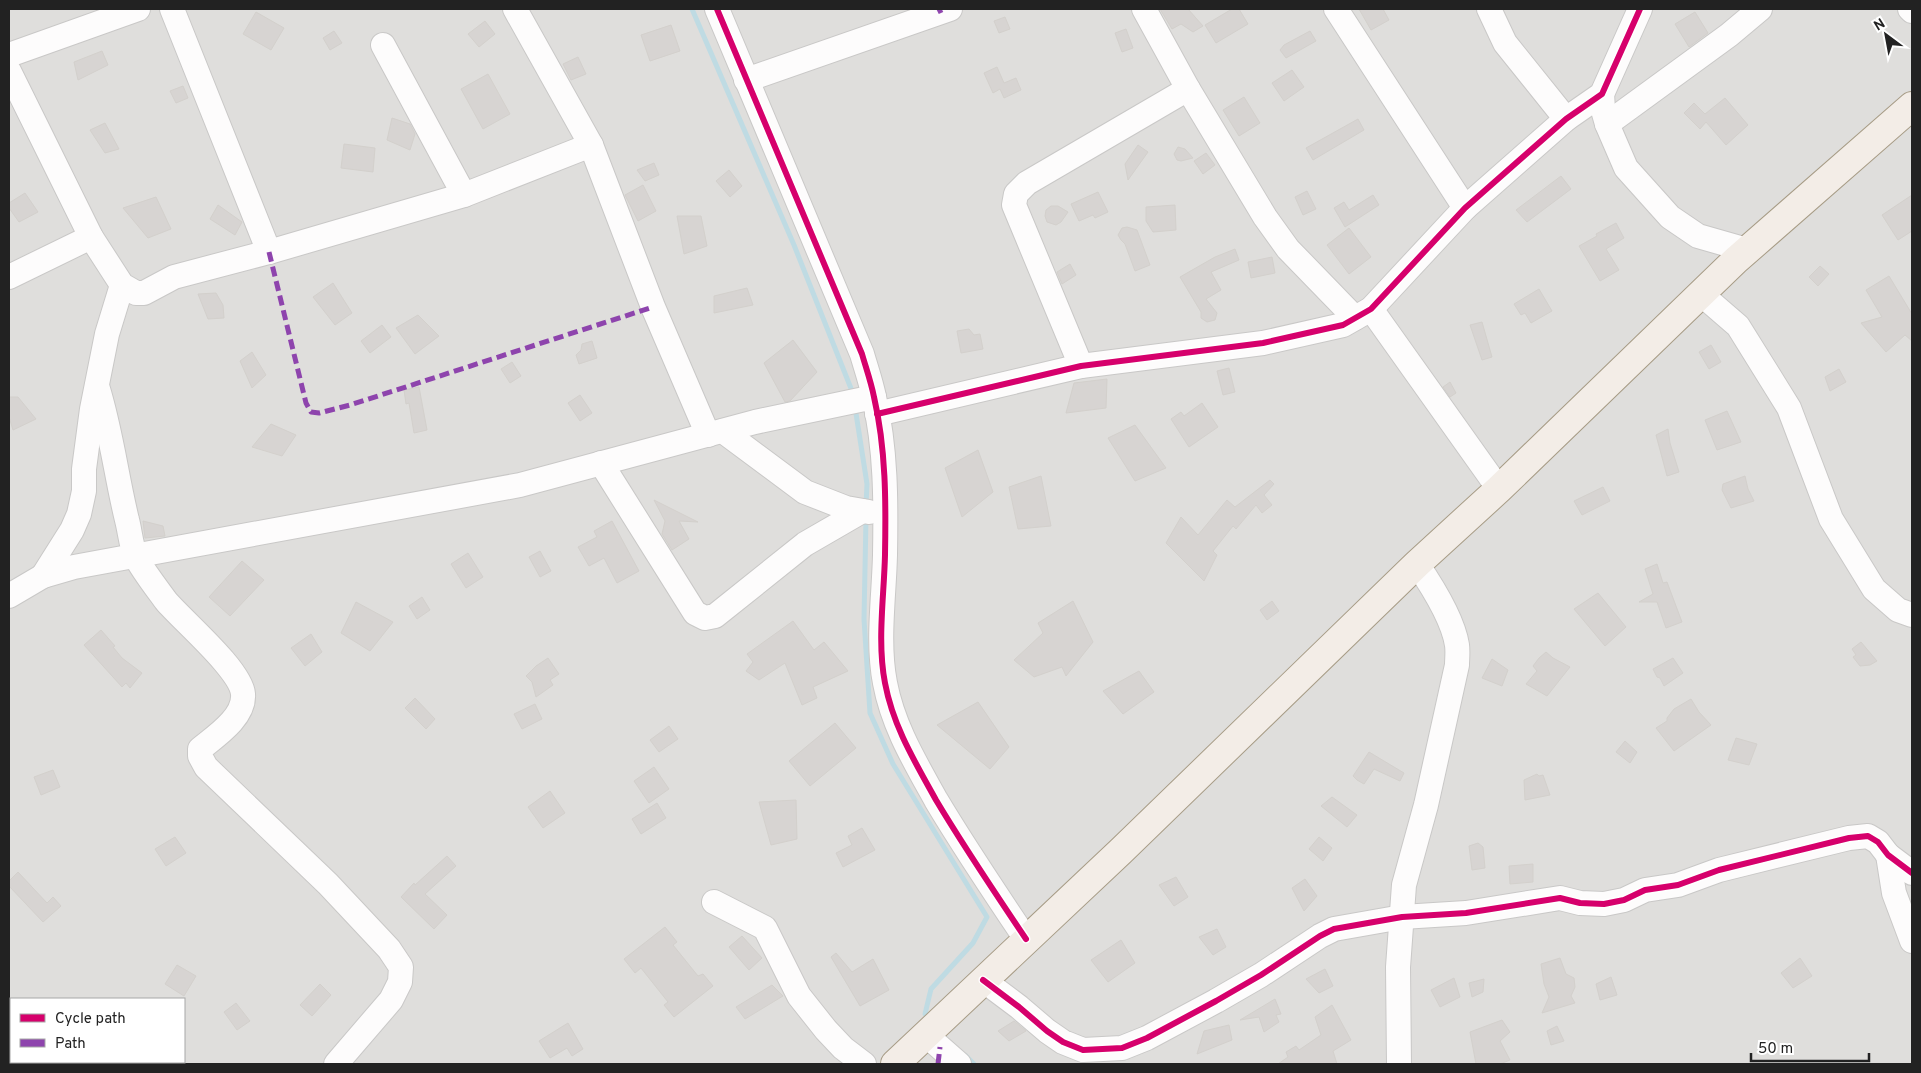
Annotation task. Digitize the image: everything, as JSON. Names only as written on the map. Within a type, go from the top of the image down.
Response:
[{"type":"main road","points":[[896,1064],[1121,851],[1417,564],[1701,294],[1748,250],[1912,106]]},
{"type":"street","points":[[9,55],[138,9]]},
{"type":"street","points":[[172,9],[269,252]]},
{"type":"street","points":[[515,9],[591,145],[653,307],[716,433],[805,492],[846,508],[885,516]]},
{"type":"street","points":[[717,9],[862,354],[876,406],[882,444],[885,516],[882,655],[885,683],[895,717],[912,757],[947,818],[1026,939]]},
{"type":"street","points":[[746,80],[950,9]]},
{"type":"street","points":[[1144,9],[1188,89],[1265,217],[1288,249],[1363,314],[1499,488]]},
{"type":"street","points":[[1336,9],[1465,208]]},
{"type":"street","points":[[1489,9],[1506,43],[1566,119]]},
{"type":"street","points":[[1640,9],[1602,94],[1603,110],[1607,124],[1626,168],[1670,217],[1698,236],[1748,250]]},
{"type":"street","points":[[1607,124],[1729,35],[1760,9]]},
{"type":"street","points":[[383,45],[464,195]]},
{"type":"street","points":[[9,71],[91,237],[122,285],[136,293],[144,292],[174,276],[269,252],[464,195],[591,145]]},
{"type":"street","points":[[1081,366],[1014,205],[1016,194],[1027,183],[1188,89]]},
{"type":"street","points":[[9,594],[42,576],[74,567],[520,485],[755,422],[876,406],[1081,366],[1263,343],[1343,325],[1363,314],[1465,208],[1566,119],[1602,94]]},
{"type":"street","points":[[9,277],[91,237]]},
{"type":"street","points":[[42,576],[72,530],[79,514],[84,491],[84,470],[97,386],[107,334],[122,285]]},
{"type":"street","points":[[1701,294],[1738,326],[1789,408],[1830,519],[1874,589],[1898,610],[1912,615]]},
{"type":"street","points":[[97,386],[106,414],[118,486],[136,557],[166,601],[231,670],[240,684],[243,695],[240,709],[233,721],[200,749],[200,756],[213,773],[328,884],[389,949],[401,968],[400,982],[391,1000],[336,1064]]},
{"type":"street","points":[[601,463],[695,613],[705,618],[715,616],[805,544],[862,511]]},
{"type":"street","points":[[1399,1064],[1398,967],[1404,885],[1426,805],[1457,665],[1457,646],[1453,629],[1430,584],[1417,564]]},
{"type":"street","points":[[983,980],[1019,1007],[1046,1031],[1063,1042],[1083,1050],[1122,1048],[1147,1038],[1216,1001],[1334,929],[1402,918],[1466,913],[1560,898],[1580,903],[1604,904],[1624,900],[1645,890],[1678,885],[1719,870],[1849,838],[1868,836],[1878,842],[1888,855],[1912,873]]},
{"type":"street","points":[[1888,855],[1894,893],[1912,941]]},
{"type":"street","points":[[714,902],[765,928],[799,996],[843,1048],[864,1064]]},
{"type":"street","points":[[926,1035],[958,1064]]},
{"type":"shaded area","points":[[9,9],[1912,9],[1912,1064],[9,1064]]},
{"type":"building","points":[[1160,9],[1188,9],[1203,26],[1193,32],[1181,24],[1172,29]]},
{"type":"building","points":[[1232,9],[1239,9],[1248,24],[1216,43],[1205,25]]},
{"type":"building","points":[[1359,9],[1383,9],[1389,20],[1371,30]]},
{"type":"building","points":[[256,12],[284,28],[271,50],[243,34]]},
{"type":"building","points":[[1695,12],[1708,33],[1689,47],[1675,24]]},
{"type":"building","points":[[1005,17],[1010,29],[999,33],[994,21]]},
{"type":"building","points":[[485,21],[495,34],[479,47],[468,34]]},
{"type":"building","points":[[671,25],[680,51],[650,61],[641,35]]},
{"type":"building","points":[[1126,29],[1133,48],[1122,52],[1115,33]]},
{"type":"building","points":[[334,31],[342,43],[330,50],[323,38]]},
{"type":"building","points":[[1310,31],[1316,41],[1286,58],[1280,50],[1284,45]]},
{"type":"building","points":[[102,51],[108,65],[78,80],[74,62]]},
{"type":"building","points":[[578,57],[586,74],[571,80],[563,64]]},
{"type":"building","points":[[997,67],[1004,83],[1016,78],[1021,90],[1004,98],[1000,89],[993,93],[984,73]]},
{"type":"building","points":[[1292,70],[1304,87],[1284,101],[1272,83]]},
{"type":"building","points":[[488,74],[510,114],[483,129],[461,89]]},
{"type":"building","points":[[183,86],[188,98],[176,103],[170,91]]},
{"type":"building","points":[[1244,97],[1260,123],[1239,136],[1223,110]]},
{"type":"building","points":[[1725,98],[1748,125],[1726,145],[1706,122],[1700,129],[1684,113],[1694,103],[1705,114]]},
{"type":"building","points":[[392,118],[410,124],[415,134],[410,150],[387,140]]},
{"type":"building","points":[[1358,119],[1364,130],[1313,160],[1306,148]]},
{"type":"building","points":[[105,123],[119,149],[105,153],[90,130]]},
{"type":"building","points":[[344,144],[375,148],[373,172],[341,168]]},
{"type":"building","points":[[1138,145],[1148,152],[1128,180],[1125,164]]},
{"type":"building","points":[[1178,147],[1185,149],[1193,158],[1177,160],[1174,154]]},
{"type":"building","points":[[1206,153],[1215,165],[1203,174],[1194,161]]},
{"type":"building","points":[[654,163],[659,175],[645,181],[637,170]]},
{"type":"building","points":[[729,170],[742,186],[730,197],[716,181]]},
{"type":"building","points":[[1561,176],[1571,189],[1527,222],[1516,210]]},
{"type":"building","points":[[643,185],[656,211],[638,221],[625,195]]},
{"type":"building","points":[[1307,191],[1316,209],[1303,215],[1295,197]]},
{"type":"building","points":[[1098,192],[1108,212],[1095,218],[1093,215],[1079,221],[1071,204]]},
{"type":"building","points":[[25,193],[38,212],[19,222],[9,208],[9,203]]},
{"type":"building","points":[[1373,195],[1379,205],[1345,227],[1334,208],[1344,202],[1349,210]]},
{"type":"building","points":[[1912,195],[1912,231],[1898,240],[1882,215]]},
{"type":"building","points":[[156,197],[171,229],[148,238],[123,208]]},
{"type":"building","points":[[218,205],[242,222],[235,235],[210,219]]},
{"type":"building","points":[[1175,205],[1176,230],[1153,232],[1146,221],[1146,207]]},
{"type":"building","points":[[1051,206],[1058,206],[1068,212],[1061,222],[1056,225],[1047,222],[1045,216],[1046,210]]},
{"type":"building","points":[[677,216],[701,216],[707,246],[684,254]]},
{"type":"building","points":[[1616,223],[1624,238],[1606,249],[1619,270],[1600,281],[1579,246]]},
{"type":"building","points":[[1127,227],[1137,230],[1150,265],[1135,271],[1125,244],[1118,235],[1122,228]]},
{"type":"building","points":[[1349,228],[1371,257],[1349,274],[1327,245]]},
{"type":"building","points":[[1235,249],[1239,260],[1211,272],[1221,290],[1206,299],[1217,313],[1215,320],[1207,322],[1201,318],[1201,312],[1180,277],[1215,257]]},
{"type":"building","points":[[1272,257],[1275,273],[1251,278],[1248,262]]},
{"type":"building","points":[[1070,264],[1076,275],[1062,284],[1057,272]]},
{"type":"building","points":[[1820,266],[1829,274],[1818,286],[1809,277]]},
{"type":"building","points":[[1889,276],[1912,314],[1912,341],[1905,335],[1886,352],[1861,323],[1882,317],[1866,290]]},
{"type":"building","points":[[333,283],[352,313],[335,325],[313,297]]},
{"type":"building","points":[[747,288],[753,305],[714,313],[714,296]]},
{"type":"building","points":[[1539,289],[1552,311],[1531,323],[1525,313],[1521,315],[1514,304]]},
{"type":"building","points":[[216,293],[223,305],[224,318],[208,319],[198,294]]},
{"type":"building","points":[[418,315],[439,336],[415,354],[396,328]]},
{"type":"building","points":[[1482,322],[1492,357],[1482,360],[1470,325]]},
{"type":"building","points":[[382,325],[391,337],[370,353],[361,341]]},
{"type":"building","points":[[969,329],[974,335],[980,334],[983,349],[961,353],[957,331]]},
{"type":"building","points":[[793,340],[817,372],[790,401],[785,402],[764,363]]},
{"type":"building","points":[[592,341],[597,358],[579,364],[576,355],[581,350],[582,344]]},
{"type":"building","points":[[1711,345],[1721,362],[1709,369],[1699,352]]},
{"type":"building","points":[[252,352],[266,375],[252,388],[240,361]]},
{"type":"building","points":[[512,362],[521,376],[510,383],[501,369]]},
{"type":"building","points":[[1229,368],[1235,392],[1223,395],[1217,371]]},
{"type":"building","points":[[1839,369],[1846,382],[1830,391],[1825,377]]},
{"type":"building","points":[[1107,379],[1106,408],[1066,413],[1074,383]]},
{"type":"building","points":[[1450,382],[1456,393],[1450,397],[1443,387]]},
{"type":"building","points":[[419,387],[427,430],[414,433],[409,403],[406,404],[404,390]]},
{"type":"building","points":[[580,395],[592,413],[580,421],[568,403]]},
{"type":"building","points":[[9,397],[18,397],[36,419],[13,430],[9,417]]},
{"type":"building","points":[[1202,403],[1218,427],[1189,447],[1171,419],[1181,412],[1184,416]]},
{"type":"building","points":[[1727,411],[1741,442],[1717,450],[1705,420]]},
{"type":"building","points":[[271,424],[296,435],[282,456],[252,447]]},
{"type":"building","points":[[1135,425],[1166,468],[1135,481],[1108,438]]},
{"type":"building","points":[[1668,429],[1670,443],[1679,472],[1667,476],[1656,435]]},
{"type":"building","points":[[978,450],[993,492],[962,517],[945,468]]},
{"type":"building","points":[[1041,476],[1051,526],[1018,529],[1009,487]]},
{"type":"building","points":[[1745,476],[1748,489],[1754,501],[1731,508],[1722,490],[1723,484]]},
{"type":"building","points":[[1270,480],[1274,484],[1264,495],[1272,505],[1262,513],[1256,505],[1236,529],[1233,526],[1213,551],[1217,555],[1204,581],[1166,543],[1181,517],[1198,535],[1227,500],[1235,507]]},
{"type":"building","points":[[1603,487],[1610,501],[1582,515],[1574,501]]},
{"type":"building","points":[[654,500],[698,522],[679,521],[689,539],[672,550],[662,534],[665,521]]},
{"type":"building","points":[[143,521],[163,526],[165,536],[145,538]]},
{"type":"building","points":[[612,521],[639,571],[617,583],[604,558],[589,566],[578,547],[597,537],[594,531]]},
{"type":"building","points":[[540,551],[551,571],[540,577],[529,557]]},
{"type":"building","points":[[468,553],[483,577],[466,588],[451,564]]},
{"type":"building","points":[[242,561],[264,580],[230,616],[209,597]]},
{"type":"building","points":[[1657,564],[1663,583],[1667,582],[1682,622],[1666,628],[1657,602],[1639,602],[1653,594],[1645,569]]},
{"type":"building","points":[[1598,593],[1626,627],[1605,646],[1574,609]]},
{"type":"building","points":[[422,597],[430,610],[417,619],[409,606]]},
{"type":"building","points":[[1073,601],[1093,642],[1066,676],[1062,667],[1034,677],[1014,660],[1043,633],[1038,623]]},
{"type":"building","points":[[1272,601],[1279,611],[1267,620],[1260,610]]},
{"type":"building","points":[[356,602],[393,622],[370,651],[341,633]]},
{"type":"building","points":[[793,621],[814,650],[824,642],[848,671],[813,687],[817,698],[802,705],[785,663],[759,680],[746,671],[753,662],[747,654]]},
{"type":"building","points":[[101,630],[115,646],[113,647],[122,658],[142,673],[130,688],[126,683],[122,687],[84,645]]},
{"type":"building","points":[[311,634],[322,652],[305,666],[291,648]]},
{"type":"building","points":[[1861,642],[1877,661],[1870,665],[1860,666],[1853,657],[1856,655],[1852,649]]},
{"type":"building","points":[[1546,652],[1570,667],[1547,696],[1526,684],[1537,671],[1533,666]]},
{"type":"building","points":[[548,658],[559,674],[550,680],[553,685],[536,697],[532,682],[526,676]]},
{"type":"building","points":[[1673,658],[1683,673],[1664,686],[1653,669]]},
{"type":"building","points":[[1492,659],[1508,670],[1502,686],[1482,678]]},
{"type":"building","points":[[1139,671],[1154,692],[1123,714],[1103,691]]},
{"type":"building","points":[[415,698],[435,719],[426,729],[405,708]]},
{"type":"building","points":[[1691,699],[1699,712],[1711,725],[1674,751],[1656,728],[1667,721],[1667,718],[1674,709]]},
{"type":"building","points":[[978,702],[1009,747],[990,769],[937,725]]},
{"type":"building","points":[[535,704],[542,719],[522,729],[514,714]]},
{"type":"building","points":[[835,723],[856,748],[810,786],[789,761]]},
{"type":"building","points":[[669,726],[678,739],[659,752],[650,740]]},
{"type":"building","points":[[1736,738],[1757,744],[1749,765],[1728,760]]},
{"type":"building","points":[[1625,741],[1637,752],[1630,763],[1616,752]]},
{"type":"building","points":[[1369,752],[1404,773],[1400,781],[1374,769],[1364,784],[1357,780],[1353,776]]},
{"type":"building","points":[[654,767],[669,789],[649,803],[634,781]]},
{"type":"building","points":[[53,770],[60,787],[41,795],[34,777]]},
{"type":"building","points":[[1537,774],[1539,776],[1543,775],[1550,795],[1525,800],[1524,780]]},
{"type":"building","points":[[550,791],[565,813],[543,828],[528,807]]},
{"type":"building","points":[[1332,797],[1357,815],[1347,827],[1321,806]]},
{"type":"building","points":[[796,800],[797,839],[771,845],[759,802]]},
{"type":"building","points":[[657,803],[666,818],[641,834],[632,819]]},
{"type":"building","points":[[862,828],[875,850],[843,867],[836,853],[852,845],[848,836]]},
{"type":"building","points":[[175,837],[186,853],[166,866],[155,849]]},
{"type":"building","points":[[1319,837],[1332,848],[1323,861],[1309,849]]},
{"type":"building","points":[[1478,843],[1483,847],[1485,868],[1472,870],[1469,846]]},
{"type":"building","points":[[447,856],[456,866],[425,894],[447,915],[434,929],[401,897],[414,883],[415,885]]},
{"type":"building","points":[[1533,864],[1533,882],[1510,884],[1509,866]]},
{"type":"building","points":[[18,872],[47,903],[53,897],[61,906],[43,922],[9,886],[9,881]]},
{"type":"building","points":[[1176,877],[1188,897],[1174,906],[1159,885]]},
{"type":"building","points":[[1305,879],[1317,896],[1304,911],[1292,888]]},
{"type":"building","points":[[665,927],[677,942],[673,945],[698,976],[703,974],[713,986],[674,1017],[664,1005],[668,1002],[641,968],[635,973],[624,959]]},
{"type":"building","points":[[1217,929],[1226,947],[1213,955],[1199,937]]},
{"type":"building","points":[[742,936],[762,958],[749,970],[729,947]]},
{"type":"building","points":[[1121,940],[1135,963],[1108,982],[1091,960]]},
{"type":"building","points":[[836,953],[852,972],[873,959],[889,990],[860,1006],[831,957]]},
{"type":"building","points":[[1560,958],[1566,974],[1574,978],[1575,987],[1571,996],[1575,1003],[1542,1013],[1549,997],[1544,984],[1541,964]]},
{"type":"building","points":[[1800,958],[1812,976],[1793,988],[1781,973]]},
{"type":"building","points":[[177,965],[196,976],[184,996],[165,984]]},
{"type":"building","points":[[1325,969],[1333,986],[1319,993],[1306,979]]},
{"type":"building","points":[[1611,977],[1617,995],[1600,1000],[1596,984]]},
{"type":"building","points":[[1454,978],[1460,997],[1440,1007],[1431,990]]},
{"type":"building","points":[[1484,979],[1483,992],[1472,997],[1469,983]]},
{"type":"building","points":[[320,984],[331,995],[312,1016],[300,1005]]},
{"type":"building","points":[[772,985],[783,996],[745,1019],[736,1007]]},
{"type":"building","points":[[1275,999],[1281,1014],[1276,1015],[1279,1022],[1264,1032],[1259,1017],[1240,1020]]},
{"type":"building","points":[[236,1003],[250,1021],[237,1030],[224,1012]]},
{"type":"building","points":[[1332,1005],[1351,1040],[1333,1051],[1337,1064],[1278,1064],[1288,1057],[1286,1052],[1296,1046],[1299,1050],[1321,1035],[1315,1017]]},
{"type":"building","points":[[1502,1020],[1510,1032],[1500,1041],[1510,1060],[1500,1064],[1476,1064],[1470,1032]]},
{"type":"building","points":[[1014,1021],[1026,1031],[1009,1041],[998,1031]]},
{"type":"building","points":[[568,1023],[583,1049],[572,1056],[567,1048],[550,1058],[539,1041]]},
{"type":"building","points":[[1229,1025],[1232,1040],[1197,1054],[1204,1031]]},
{"type":"building","points":[[1557,1026],[1564,1041],[1551,1045],[1547,1031]]},
{"type":"waterway","points":[[692,9],[794,245],[854,396]]},
{"type":"waterway","points":[[855,407],[867,484],[866,505]]},
{"type":"waterway","points":[[866,518],[864,619],[870,713],[893,764],[987,917],[973,943],[931,989],[925,1014],[930,1020]]},
{"type":"waterway","points":[[966,1056],[974,1064]]},
{"type":"marked path","points":[[939,9],[941,13]]},
{"type":"marked path","points":[[269,252],[306,403],[311,412],[319,413],[350,405],[653,307]]},
{"type":"marked path","points":[[938,1064],[940,1047]]},
{"type":"cycle path","points":[[717,9],[862,354],[871,386],[881,436],[884,476],[885,555],[881,652],[885,683],[893,714],[920,772],[936,800],[1026,939]]},
{"type":"cycle path","points":[[877,414],[1081,366],[1263,343],[1343,325],[1371,309],[1465,208],[1566,119],[1602,94],[1640,9]]},
{"type":"cycle path","points":[[983,980],[1063,1042],[1083,1050],[1122,1048],[1147,1038],[1216,1001],[1334,929],[1402,917],[1466,913],[1560,898],[1580,903],[1604,904],[1624,900],[1645,890],[1678,885],[1719,870],[1849,838],[1868,836],[1878,842],[1888,855],[1912,873]]}]
